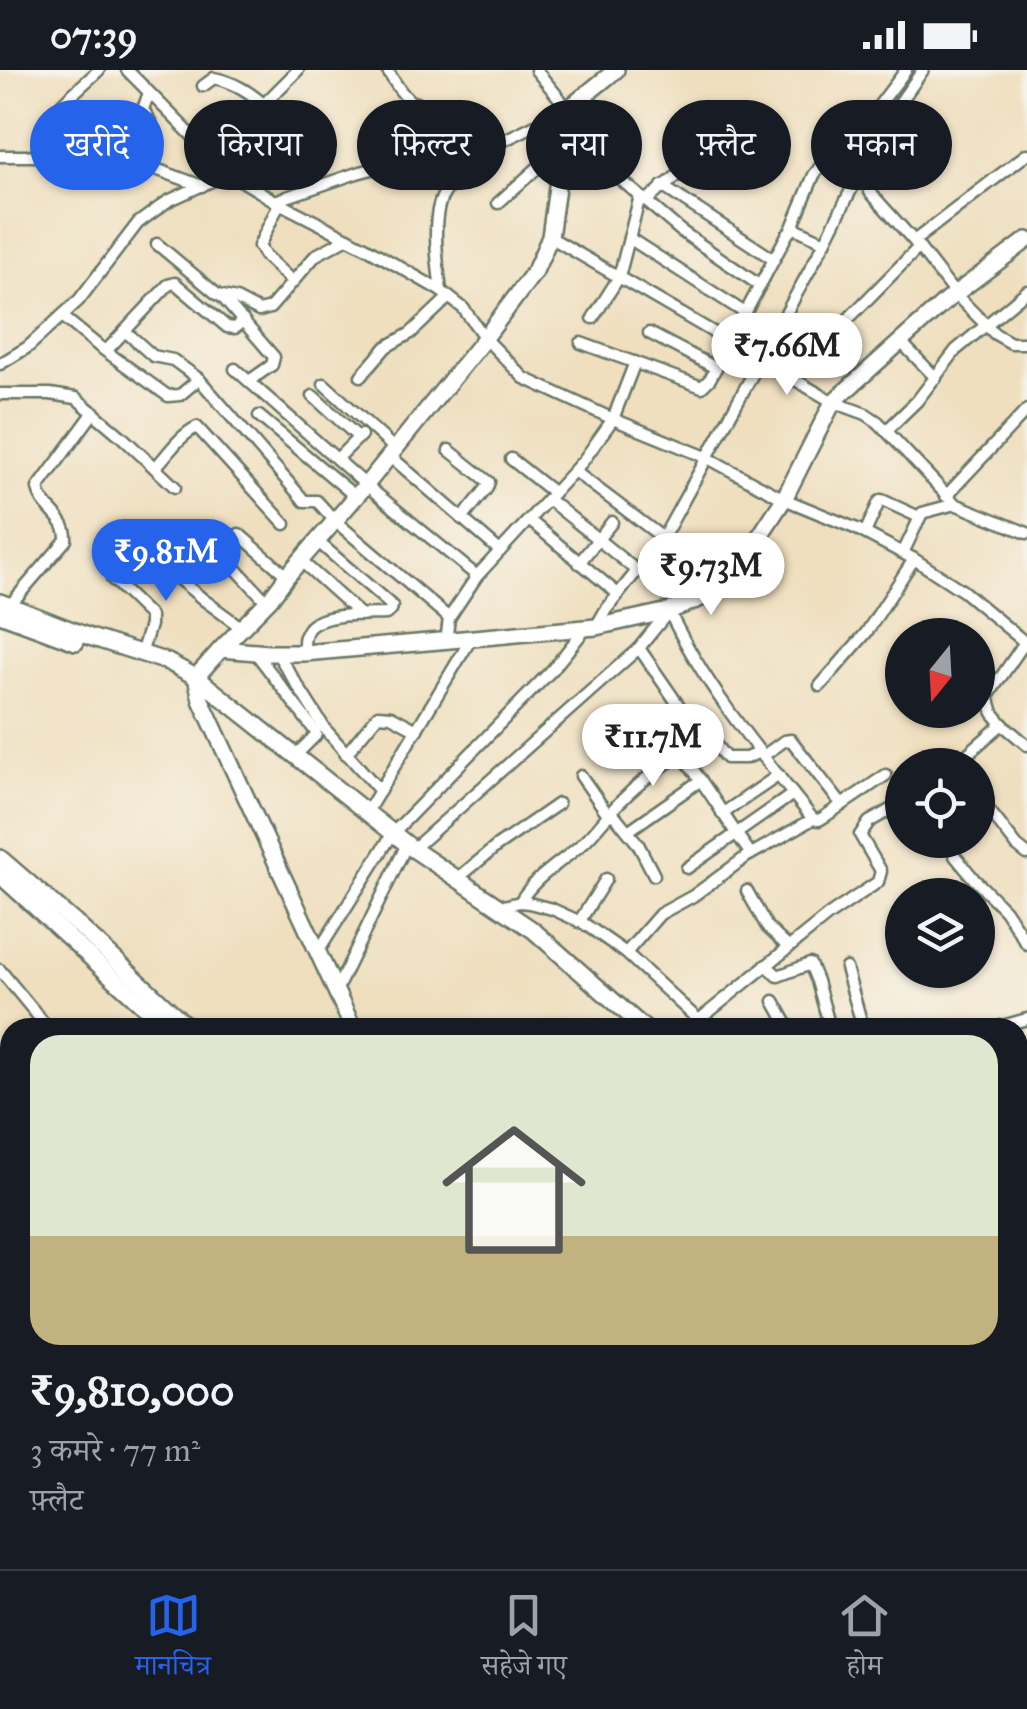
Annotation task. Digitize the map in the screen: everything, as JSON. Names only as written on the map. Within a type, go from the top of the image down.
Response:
[{"type":"street","points":[[66,100],[98,70]]},
{"type":"street","points":[[128,70],[184,127]]},
{"type":"street","points":[[268,100],[298,70]]},
{"type":"street","points":[[387,70],[404,96],[411,100]]},
{"type":"street","points":[[536,70],[560,100]]},
{"type":"street","points":[[580,100],[616,70]]},
{"type":"street","points":[[581,342],[702,387],[791,230],[814,175],[832,151],[881,104],[906,70]]},
{"type":"street","points":[[318,952],[394,833],[540,683],[663,538],[762,360],[873,146],[923,70]]},
{"type":"street","points":[[203,86],[223,75],[259,100]]},
{"type":"street","points":[[147,100],[150,92]]},
{"type":"street","points":[[791,378],[916,244],[1027,154]]},
{"type":"street","points":[[0,156],[30,156]]},
{"type":"street","points":[[293,282],[259,246],[277,202],[357,173]]},
{"type":"street","points":[[498,203],[526,177]]},
{"type":"street","points":[[593,318],[619,277],[643,199],[662,186]]},
{"type":"street","points":[[0,364],[28,347],[79,300],[138,223],[168,201],[193,190]]},
{"type":"street","points":[[257,190],[445,294],[463,308],[485,338],[524,378],[706,457],[865,534],[963,591],[1026,643],[988,696],[993,713],[1027,745]]},
{"type":"street","points":[[445,294],[438,265],[438,207],[447,190]]},
{"type":"street","points":[[196,678],[267,602],[393,453],[535,272],[550,237],[557,190]]},
{"type":"street","points":[[631,190],[760,285]]},
{"type":"street","points":[[668,190],[773,260]]},
{"type":"street","points":[[870,192],[954,294],[985,324],[1006,342],[1027,343]]},
{"type":"street","points":[[791,230],[825,242]]},
{"type":"street","points":[[550,237],[833,402],[866,414],[951,500],[1027,533]]},
{"type":"street","points":[[157,244],[212,292],[264,311],[316,255],[348,238]]},
{"type":"street","points":[[629,238],[745,313]]},
{"type":"street","points":[[221,649],[304,652],[591,627],[669,612],[712,594],[744,560],[784,498],[833,402],[954,294],[1027,240]]},
{"type":"street","points":[[104,350],[175,283],[227,327],[235,328],[243,320]]},
{"type":"street","points":[[886,430],[917,401],[956,350],[1027,291]]},
{"type":"street","points":[[361,376],[386,346],[411,333],[445,294]]},
{"type":"street","points":[[222,297],[274,358],[272,365],[249,381]]},
{"type":"street","points":[[62,316],[168,396],[180,396],[199,379]]},
{"type":"street","points":[[125,331],[153,356],[172,360],[199,379],[301,498],[316,501],[449,618]]},
{"type":"street","points":[[648,333],[716,368]]},
{"type":"street","points":[[900,342],[936,378]]},
{"type":"street","points":[[446,642],[449,618],[477,576],[574,471],[614,418],[635,362]]},
{"type":"street","points":[[235,368],[337,458],[361,491]]},
{"type":"street","points":[[324,384],[500,551]]},
{"type":"street","points":[[0,394],[71,396],[94,412],[174,487]]},
{"type":"street","points":[[312,396],[358,437]]},
{"type":"street","points":[[820,686],[866,633],[908,556],[920,516],[951,500],[1027,410]]},
{"type":"street","points":[[3,607],[66,540],[67,531],[39,496],[38,488],[94,412]]},
{"type":"street","points":[[259,416],[477,576]]},
{"type":"street","points":[[337,458],[370,426]]},
{"type":"street","points":[[155,468],[184,435],[197,428],[284,524]]},
{"type":"street","points":[[450,450],[488,482],[488,488],[462,518]]},
{"type":"street","points":[[511,459],[637,571]]},
{"type":"street","points":[[574,471],[663,538]]},
{"type":"street","points":[[865,534],[882,500],[920,516]]},
{"type":"street","points":[[529,520],[618,594]]},
{"type":"street","points":[[580,563],[612,522]]},
{"type":"street","points":[[239,534],[287,576]]},
{"type":"street","points":[[125,535],[242,628]]},
{"type":"street","points":[[304,652],[304,640],[311,626],[331,617],[386,614],[392,610],[318,542]]},
{"type":"street","points":[[218,549],[267,602]]},
{"type":"street","points":[[300,561],[361,616]]},
{"type":"street","points":[[112,578],[150,616],[141,654]]},
{"type":"street","points":[[3,607],[168,662],[196,678],[410,846],[533,930],[633,1018]]},
{"type":"street","points":[[3,607],[86,646],[164,671],[176,668]]},
{"type":"street","points":[[336,991],[410,846],[639,648],[669,612]]},
{"type":"street","points":[[669,612],[686,648],[812,819]]},
{"type":"street","points":[[367,812],[472,639]]},
{"type":"street","points":[[639,648],[686,716],[701,727],[728,760],[762,754],[791,740],[842,805]]},
{"type":"street","points":[[255,652],[315,731],[316,735],[296,755]]},
{"type":"street","points":[[277,653],[326,729],[380,791]]},
{"type":"street","points":[[196,678],[201,700],[349,1018]]},
{"type":"street","points":[[346,754],[378,715],[391,716],[417,730]]},
{"type":"street","points":[[974,748],[1002,724],[1005,727]]},
{"type":"street","points":[[520,902],[529,888],[579,846],[636,788],[680,753],[710,738]]},
{"type":"street","points":[[680,753],[750,854]]},
{"type":"street","points":[[722,814],[779,775]]},
{"type":"street","points":[[580,776],[628,831],[654,875]]},
{"type":"street","points":[[626,952],[660,914],[693,896],[750,854],[812,819],[819,820],[885,776]]},
{"type":"street","points":[[628,831],[701,780]]},
{"type":"street","points":[[688,868],[793,794]]},
{"type":"street","points":[[457,878],[558,804]]},
{"type":"street","points":[[709,1018],[766,964],[880,880],[881,871],[860,835],[868,822],[885,813]]},
{"type":"street","points":[[995,818],[1027,854]]},
{"type":"street","points":[[0,858],[10,878],[157,1018]]},
{"type":"street","points":[[957,858],[1005,910],[1027,944]]},
{"type":"street","points":[[10,878],[177,1018]]},
{"type":"street","points":[[579,922],[606,879]]},
{"type":"street","points":[[747,891],[767,927],[788,947]]},
{"type":"street","points":[[499,907],[520,902],[552,909],[579,922],[626,952],[697,1018]]},
{"type":"street","points":[[766,964],[778,976],[810,964],[827,1018]]},
{"type":"street","points":[[846,968],[860,1018]]},
{"type":"street","points":[[0,970],[40,1018]]},
{"type":"street","points":[[774,1001],[783,1018]]}]
